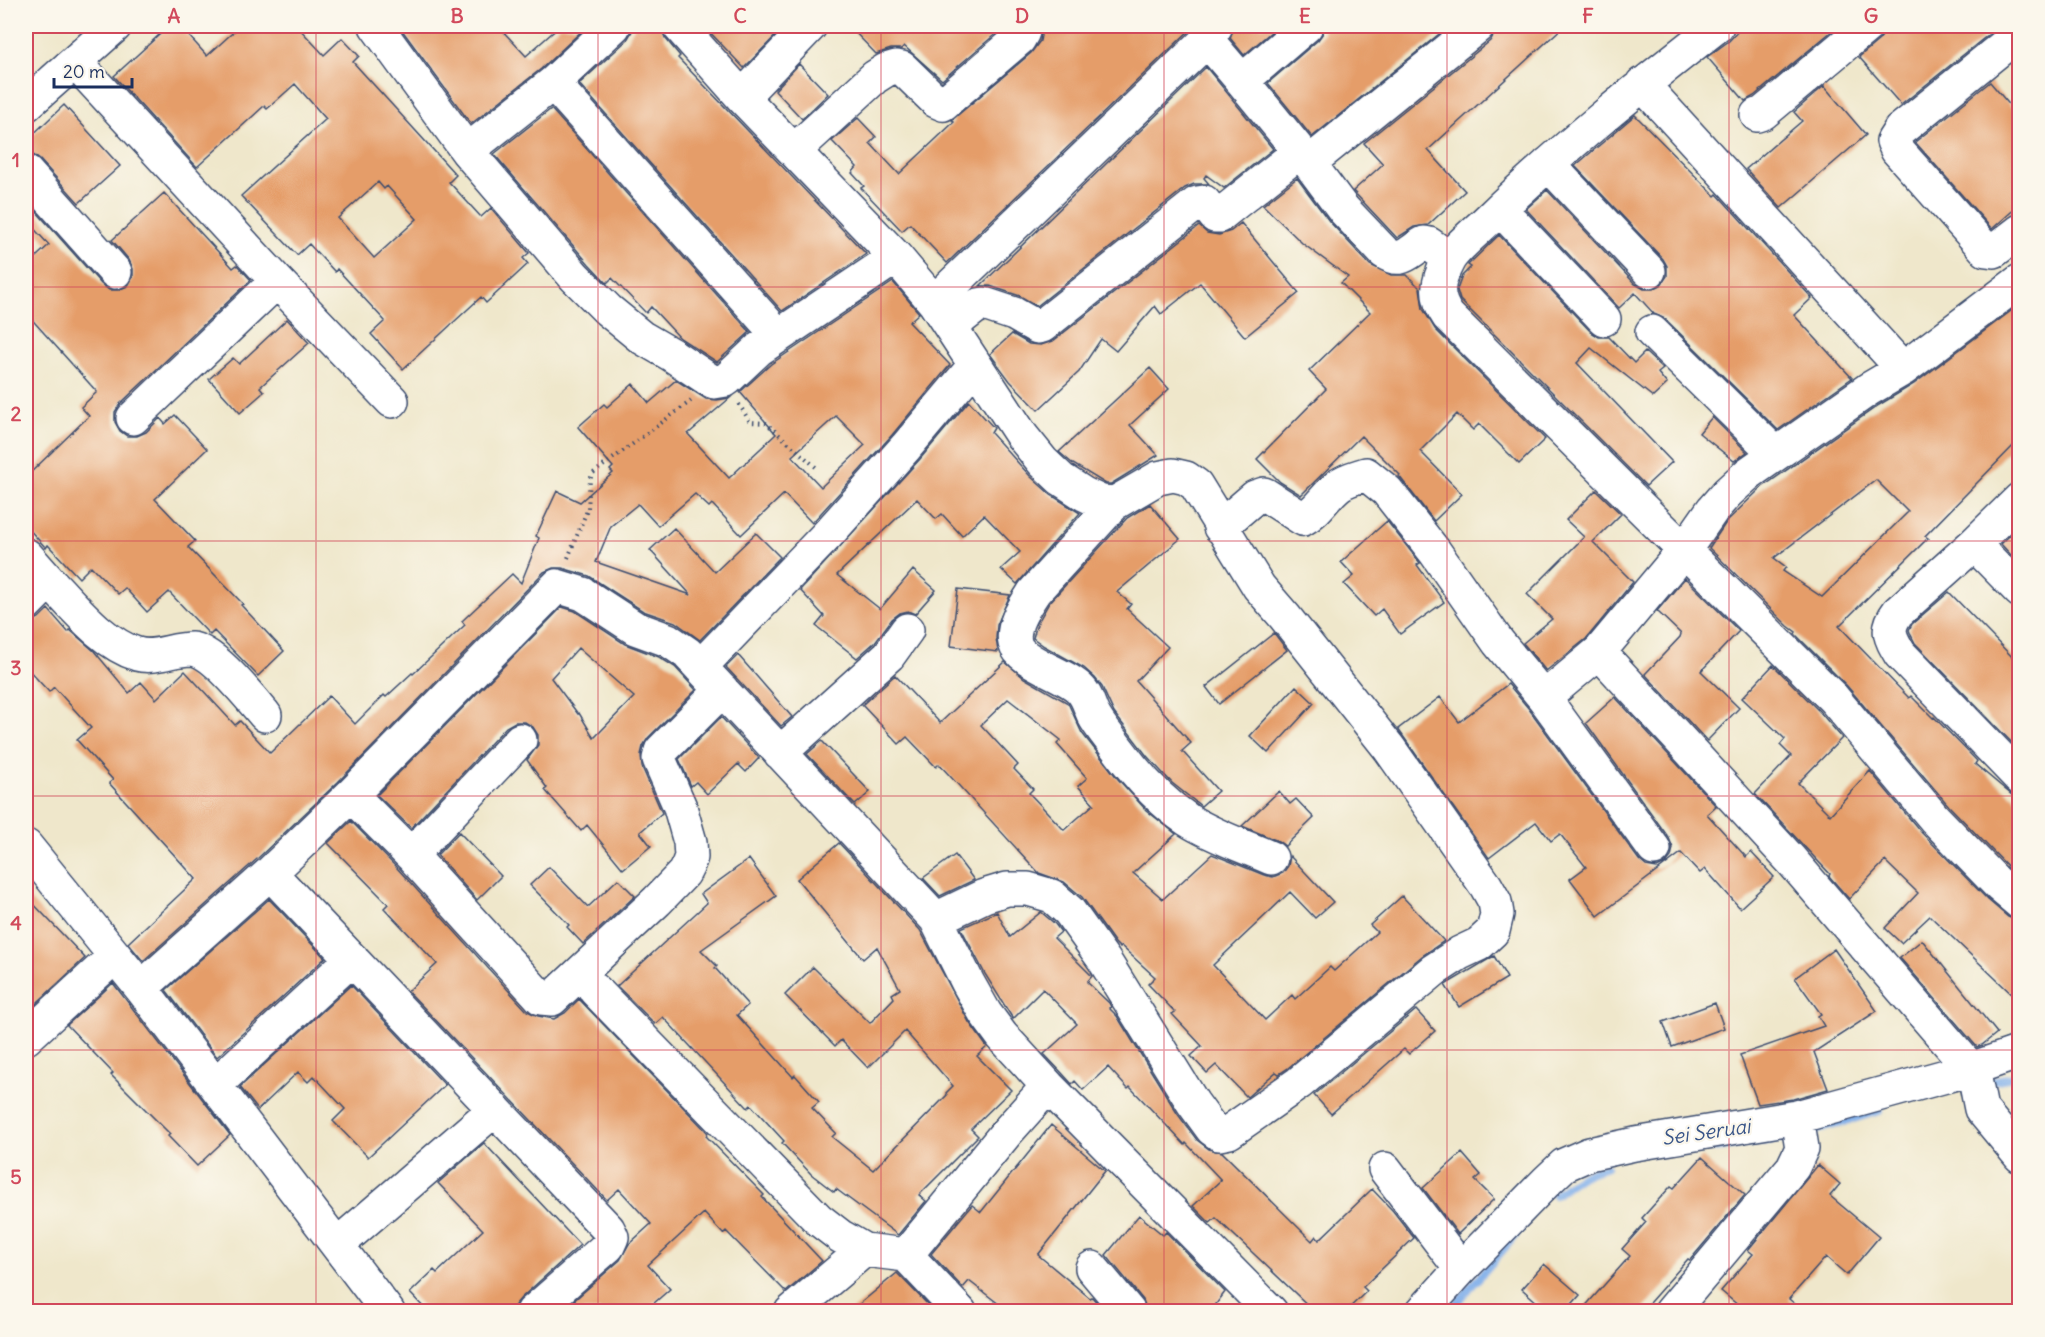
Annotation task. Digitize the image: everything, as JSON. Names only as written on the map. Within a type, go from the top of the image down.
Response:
[{"type":"street","points":[[26,105],[115,26]]},
{"type":"street","points":[[376,26],[467,151],[575,277],[608,310],[641,337],[717,379],[778,335],[896,257]]},
{"type":"street","points":[[467,151],[553,83],[615,26]]},
{"type":"street","points":[[679,26],[742,97],[896,257],[942,314],[1022,436],[1042,462],[1061,479],[1084,494],[1101,502],[1115,503]]},
{"type":"street","points":[[742,97],[810,26]]},
{"type":"street","points":[[794,151],[859,91],[886,70],[902,68],[936,101],[943,104],[1019,39],[1023,32],[1017,26]]},
{"type":"street","points":[[1242,81],[1306,26]]},
{"type":"street","points":[[942,314],[984,304],[1014,314],[1037,327],[1042,326],[1197,203],[1204,202],[1215,216],[1219,216],[1304,157],[1478,26]]},
{"type":"street","points":[[1717,26],[1642,84],[1548,164],[1449,258],[1438,291],[1439,301],[1448,316],[1834,699],[1935,819],[2019,903]]},
{"type":"street","points":[[1757,115],[1763,113],[1867,26]]},
{"type":"street","points":[[942,314],[1211,33],[1242,81],[1344,210],[1392,257],[1404,256],[1424,243],[1449,258]]},
{"type":"street","points":[[2019,33],[1900,130],[1893,141],[1897,150],[1986,250],[1994,251],[2019,231]]},
{"type":"street","points":[[75,62],[277,281],[392,401]]},
{"type":"street","points":[[553,83],[778,335]]},
{"type":"street","points":[[1642,84],[1903,369]]},
{"type":"street","points":[[1548,164],[1649,271]]},
{"type":"street","points":[[26,172],[116,272]]},
{"type":"street","points":[[1500,209],[1604,319]]},
{"type":"street","points":[[133,418],[277,281]]},
{"type":"street","points":[[1544,698],[1599,652],[1685,549],[1727,492],[1776,454],[1903,369],[2019,281]]},
{"type":"street","points":[[1652,332],[1776,454]]},
{"type":"street","points":[[700,667],[828,534],[975,365]]},
{"type":"street","points":[[1220,527],[1255,497],[1264,494],[1303,519],[1311,515],[1338,485],[1366,474],[1387,491],[1435,552],[1498,642],[1544,698],[1654,849]]},
{"type":"street","points":[[936,919],[984,896],[1007,889],[1028,889],[1052,896],[1069,911],[1193,1103],[1212,1129],[1220,1134],[1229,1131],[1299,1083],[1434,970],[1479,944],[1493,931],[1497,914],[1495,902],[1486,886],[1389,748],[1259,587],[1196,485],[1186,478],[1173,475],[1158,478],[1115,503],[1046,577],[1024,607],[1017,624],[1015,633],[1017,648],[1024,655],[1081,689],[1094,716],[1119,751],[1143,780],[1175,810],[1210,831],[1271,858]]},
{"type":"street","points":[[2019,499],[1974,544],[1898,612],[1892,619],[1889,631],[1900,654],[2019,778]]},
{"type":"street","points":[[1974,544],[2019,591]]},
{"type":"street","points":[[26,555],[102,635],[125,649],[150,656],[191,650],[201,652],[217,663],[266,715]]},
{"type":"street","points":[[26,604],[49,581]]},
{"type":"street","points":[[141,988],[270,873],[351,795],[557,586],[583,594],[643,633],[668,640],[687,653],[936,919],[968,983],[985,1013],[1002,1036],[1048,1086],[1270,1311]]},
{"type":"street","points":[[780,753],[889,655],[907,630]]},
{"type":"street","points":[[1599,652],[1791,860],[1975,1080],[1981,1109],[2019,1156]]},
{"type":"street","points":[[351,795],[411,855],[541,998],[552,999],[684,873],[690,857],[690,842],[680,807],[658,759],[661,751],[722,690]]},
{"type":"street","points":[[411,855],[520,740]]},
{"type":"street","points":[[26,846],[35,880],[114,957],[141,988],[388,1311]]},
{"type":"street","points":[[270,873],[608,1229],[612,1238],[608,1245],[533,1311]]},
{"type":"street","points":[[26,1038],[114,957]]},
{"type":"street","points":[[215,1085],[352,959]]},
{"type":"street","points":[[596,990],[818,1219],[840,1236],[864,1250],[906,1255],[950,1308]]},
{"type":"street","points":[[1422,1311],[1564,1165],[1589,1154],[1635,1144],[1799,1131],[1975,1080],[2019,1052]]},
{"type":"street","points":[[906,1255],[1048,1086]]},
{"type":"street","points":[[337,1245],[494,1110]]},
{"type":"street","points":[[1671,1311],[1793,1167],[1799,1131]]},
{"type":"street","points":[[1385,1169],[1461,1269]]},
{"type":"street","points":[[791,1311],[864,1250]]},
{"type":"street","points":[[1092,1268],[1129,1311]]},
{"type":"path","points":[[557,586],[584,521],[592,474],[717,379],[750,422],[766,423],[819,471]]},
{"type":"building","points":[[169,26],[180,26],[207,56],[240,26],[297,26],[324,55],[342,38],[359,56],[353,62],[456,175],[449,182],[481,217],[491,208],[529,253],[523,258],[528,264],[486,303],[481,297],[403,369],[371,334],[385,321],[337,269],[335,272],[309,244],[297,255],[241,196],[326,119],[295,84],[267,109],[264,106],[197,167],[114,76]],"holes":[[[378,182],[384,189],[387,186],[417,219],[374,258],[338,218]]]},
{"type":"building","points":[[399,26],[498,26],[526,56],[560,26],[587,26],[541,69],[471,124]]},
{"type":"building","points":[[635,26],[661,26],[665,38],[680,56],[678,58],[866,254],[782,311],[579,84],[627,40]]},
{"type":"building","points":[[704,26],[785,26],[744,68]]},
{"type":"building","points":[[849,26],[999,26],[999,31],[942,80],[904,46],[901,49],[891,49],[876,54]]},
{"type":"building","points":[[1040,26],[1194,26],[947,263],[910,224],[902,231],[861,188],[864,186],[852,173],[857,167],[832,141],[858,118],[876,137],[870,143],[899,174],[954,122],[952,120],[1031,53],[1040,41],[1042,30]]},
{"type":"building","points":[[1234,26],[1278,26],[1244,55],[1230,38]]},
{"type":"building","points":[[1324,26],[1449,26],[1312,137],[1268,83],[1318,40],[1323,33]]},
{"type":"building","points":[[1496,26],[1564,26],[1428,150],[1465,191],[1428,225],[1414,227],[1397,238],[1353,191],[1383,164],[1364,143],[1490,41]]},
{"type":"building","points":[[1743,26],[1838,26],[1745,101],[1707,57],[1729,41]]},
{"type":"building","points":[[1885,26],[1999,26],[1901,105],[1859,57],[1879,40],[1884,33]]},
{"type":"building","points":[[799,64],[828,94],[802,119],[775,90]]},
{"type":"building","points":[[1206,67],[1273,149],[1224,188],[1206,175],[1204,178],[1209,184],[1194,184],[1185,188],[1037,306],[1020,296],[990,286],[980,286]]},
{"type":"building","points":[[1990,82],[2019,116],[2019,205],[1992,229],[1915,142]]},
{"type":"building","points":[[1824,86],[1866,135],[1781,208],[1746,169],[1802,121],[1794,112]]},
{"type":"building","points":[[64,105],[120,166],[79,203],[40,160],[32,154],[26,154],[26,141]]},
{"type":"building","points":[[551,109],[750,332],[717,362],[680,338],[651,307],[646,313],[612,278],[607,283],[494,154]]},
{"type":"building","points":[[1635,115],[1715,196],[1717,194],[1812,298],[1794,315],[1852,378],[1778,430],[1665,319],[1654,314],[1635,293],[1619,308],[1526,209],[1547,190],[1635,284],[1644,289],[1653,289],[1661,285],[1667,276],[1667,266],[1663,259],[1575,166]]},
{"type":"building","points":[[1297,178],[1329,221],[1370,265],[1391,275],[1407,275],[1420,288],[1423,309],[1435,329],[1545,439],[1519,464],[1479,424],[1473,430],[1457,414],[1420,451],[1462,494],[1434,521],[1400,475],[1361,436],[1301,495],[1280,482],[1257,459],[1326,389],[1309,371],[1370,312],[1341,283],[1348,277],[1302,243],[1263,205]]},
{"type":"building","points":[[164,193],[233,268],[237,265],[251,280],[120,404],[115,412],[115,422],[120,431],[127,436],[137,436],[146,432],[160,418],[165,424],[175,415],[207,449],[155,499],[195,541],[188,547],[284,651],[258,676],[214,631],[210,635],[169,592],[147,612],[125,588],[118,594],[91,566],[79,578],[48,545],[46,548],[26,526],[26,477],[89,416],[81,407],[97,392],[26,313],[26,266],[49,245],[26,220],[26,200],[101,284],[109,290],[118,290],[128,286],[133,277],[133,269],[129,260],[112,240]]},
{"type":"building","points":[[1241,223],[1299,293],[1245,337],[1200,283],[1161,314],[1155,306],[1116,351],[1101,339],[1079,372],[1038,410],[1010,381],[990,354],[1012,334],[1029,344],[1041,345],[1053,341],[1199,226],[1207,233],[1219,235],[1231,231]]},
{"type":"building","points":[[1499,235],[1591,332],[1599,337],[1609,337],[1634,363],[1645,352],[1663,369],[1658,373],[1667,384],[1653,397],[1591,348],[1577,363],[1672,462],[1646,486],[1460,300],[1457,290],[1462,276],[1471,267],[1468,265]]},
{"type":"building","points":[[893,282],[919,313],[909,322],[950,365],[892,435],[812,523],[784,494],[741,535],[712,504],[709,507],[695,494],[658,526],[638,504],[611,526],[596,562],[691,595],[650,550],[674,528],[715,572],[756,533],[780,557],[700,640],[675,622],[643,611],[589,576],[562,568],[553,568],[544,572],[338,782],[257,859],[143,961],[128,943],[196,879],[109,783],[113,780],[77,740],[91,728],[54,687],[49,692],[26,667],[26,622],[39,618],[48,609],[68,632],[70,630],[94,651],[129,693],[141,682],[156,699],[185,671],[235,725],[240,721],[270,753],[329,696],[355,724],[384,695],[386,697],[413,674],[465,625],[462,621],[512,574],[521,583],[539,538],[536,536],[557,491],[580,502],[613,473],[610,470],[613,467],[578,427],[604,404],[607,407],[633,384],[649,403],[676,380],[706,399],[730,398],[688,434],[729,478],[776,434],[740,392],[771,364]],"holes":[[[836,416],[865,445],[821,487],[792,456]]]},
{"type":"building","points":[[2019,305],[2019,440],[1925,536],[1928,538],[1839,626],[1909,698],[1911,696],[1934,717],[1977,761],[1975,764],[2019,801],[2019,878],[1949,806],[1847,686],[1795,634],[1796,632],[1709,548],[1727,521],[1761,488],[1879,405],[1914,384]],"holes":[[[1876,480],[1908,512],[1822,597],[1783,571],[1786,567],[1774,558]]]},
{"type":"building","points":[[287,319],[309,343],[260,387],[264,392],[240,413],[209,379],[233,358],[239,364]]},
{"type":"building","points":[[1150,368],[1169,389],[1130,425],[1158,455],[1111,484],[1106,484],[1073,464],[1059,452]]},
{"type":"building","points":[[969,401],[994,428],[991,433],[1030,476],[1051,495],[1080,513],[1017,584],[1001,569],[1020,552],[984,515],[962,536],[942,514],[936,519],[917,499],[837,575],[880,609],[913,570],[936,590],[915,614],[908,611],[892,619],[875,642],[857,658],[816,626],[824,616],[800,590],[920,459]]},
{"type":"building","points":[[1712,417],[1747,452],[1734,461],[1699,433]]},
{"type":"building","points":[[1596,490],[1621,514],[1593,542],[1633,582],[1586,639],[1546,671],[1523,643],[1552,619],[1527,594],[1584,537],[1566,520]]},
{"type":"building","points":[[1150,504],[1180,539],[1117,592],[1131,604],[1127,609],[1168,647],[1136,681],[1191,743],[1182,751],[1218,791],[1201,806],[1172,783],[1147,756],[1114,713],[1102,687],[1095,678],[1084,668],[1033,638],[1037,624],[1049,603],[1127,518]]},
{"type":"building","points":[[1387,521],[1420,563],[1417,565],[1444,602],[1400,634],[1382,609],[1374,616],[1344,584],[1354,576],[1341,562]]},
{"type":"building","points":[[2019,526],[2019,564],[2001,544]]},
{"type":"building","points":[[1685,578],[1739,631],[1701,671],[1739,708],[1707,741],[1645,674],[1680,637],[1681,634],[1657,611]]},
{"type":"building","points":[[958,589],[1010,595],[997,625],[998,652],[951,646]]},
{"type":"building","points":[[1949,592],[2019,664],[2019,750],[1915,643],[1911,635],[1909,630],[1912,624]]},
{"type":"building","points":[[562,607],[575,611],[625,644],[659,657],[675,667],[696,690],[648,738],[643,746],[642,767],[662,813],[640,832],[651,846],[623,869],[587,825],[581,831],[545,790],[547,788],[527,760],[538,745],[538,735],[533,727],[525,722],[515,722],[506,727],[411,828],[377,795]],"holes":[[[578,648],[634,697],[594,738],[579,713],[551,678]]]},
{"type":"building","points":[[1274,633],[1287,650],[1219,704],[1206,687]]},
{"type":"building","points":[[738,655],[792,717],[781,726],[726,667]]},
{"type":"building","points":[[1005,662],[1024,678],[1068,703],[1082,733],[1118,779],[1146,810],[1176,834],[1133,873],[1163,899],[1212,854],[1273,877],[1283,873],[1288,866],[1290,856],[1333,902],[1315,918],[1290,892],[1213,965],[1265,1020],[1292,995],[1295,999],[1330,967],[1334,971],[1377,932],[1370,925],[1402,896],[1444,941],[1422,956],[1288,1068],[1279,1074],[1276,1072],[1247,1097],[1216,1065],[1207,1073],[1191,1056],[1202,1046],[1172,1014],[1175,1012],[1148,984],[1155,977],[1115,943],[1082,897],[1064,882],[1039,873],[939,764],[936,767],[907,737],[899,744],[862,705],[895,675],[940,723]],"holes":[[[1008,699],[1061,740],[1057,744],[1087,778],[1078,786],[1094,804],[1064,830],[1029,793],[1033,789],[1014,769],[1018,765],[981,725]]]},
{"type":"building","points":[[1773,665],[1820,712],[1842,738],[1798,783],[1830,815],[1870,771],[1921,832],[1988,900],[2008,917],[2019,921],[2019,1001],[1930,916],[1901,943],[1885,928],[1918,893],[1885,861],[1849,899],[1829,876],[1830,874],[1755,794],[1791,756],[1780,745],[1785,739],[1742,698]]},
{"type":"building","points":[[1508,684],[1529,709],[1639,860],[1646,866],[1657,868],[1671,857],[1673,848],[1669,838],[1586,723],[1615,697],[1716,806],[1707,814],[1746,857],[1751,852],[1774,877],[1740,908],[1705,869],[1700,873],[1681,853],[1598,916],[1570,879],[1586,867],[1560,834],[1551,841],[1536,822],[1489,858],[1398,729],[1440,697],[1459,722]]},
{"type":"building","points":[[1296,686],[1314,703],[1268,753],[1250,736]]},
{"type":"building","points":[[721,717],[759,758],[746,772],[738,764],[707,794],[696,782],[691,786],[679,759]]},
{"type":"building","points":[[822,741],[870,792],[855,805],[807,754]]},
{"type":"building","points":[[1279,791],[1290,804],[1296,799],[1314,818],[1285,846],[1242,826]]},
{"type":"building","points":[[351,821],[397,868],[527,1011],[554,1019],[565,1013],[579,999],[708,1133],[706,1136],[764,1195],[762,1197],[822,1261],[786,1292],[726,1231],[723,1234],[704,1213],[648,1265],[670,1289],[645,1311],[562,1311],[620,1260],[629,1244],[651,1224],[619,1189],[607,1200],[408,991],[437,964],[384,908],[388,904],[328,843]]},
{"type":"building","points":[[459,832],[501,876],[477,900],[437,855]]},
{"type":"building","points":[[839,843],[920,930],[969,1022],[987,1047],[977,1056],[1011,1090],[971,1129],[978,1136],[919,1195],[926,1201],[898,1235],[836,1189],[834,1192],[811,1174],[751,1105],[748,1108],[663,1017],[655,1024],[617,986],[707,903],[701,894],[749,859],[776,896],[701,950],[748,1005],[737,1015],[819,1102],[812,1108],[836,1133],[832,1137],[873,1170],[947,1095],[946,1093],[953,1086],[905,1031],[868,1068],[841,1040],[835,1046],[785,995],[813,967],[870,1023],[894,998],[892,994],[900,989],[877,947],[863,959],[797,879]]},
{"type":"building","points":[[955,855],[974,880],[940,896],[923,878]]},
{"type":"building","points":[[549,867],[588,907],[618,879],[635,896],[583,944],[567,927],[569,925],[530,885]]},
{"type":"building","points":[[26,896],[85,958],[26,1013]]},
{"type":"building","points":[[269,899],[325,958],[217,1057],[166,990]]},
{"type":"building","points":[[997,912],[1010,937],[1041,912],[1055,924],[1061,932],[1054,938],[1092,976],[1087,982],[1109,1003],[1111,1007],[1109,1008],[1117,1016],[1177,1113],[1197,1140],[1209,1149],[1222,1152],[1312,1241],[1316,1236],[1319,1240],[1372,1189],[1393,1211],[1414,1238],[1363,1287],[1367,1291],[1346,1311],[1314,1311],[1216,1218],[1210,1223],[1193,1206],[1221,1180],[1108,1067],[1083,1090],[1075,1081],[1072,1084],[1044,1054],[1077,1024],[1043,989],[1013,1019],[985,974],[961,928]]},
{"type":"building","points":[[1922,940],[1997,1033],[1982,1045],[1977,1047],[1900,958]]},
{"type":"building","points":[[1834,949],[1877,1011],[1814,1052],[1828,1089],[1793,1099],[1758,1104],[1740,1055],[1824,1026],[1818,1016],[1821,1014],[1795,978]]},
{"type":"building","points":[[1494,956],[1507,978],[1459,1007],[1445,985]]},
{"type":"building","points":[[113,983],[230,1135],[197,1166],[168,1136],[170,1134],[111,1075],[113,1073],[67,1025]]},
{"type":"building","points":[[351,985],[445,1085],[368,1157],[333,1121],[345,1109],[314,1076],[308,1082],[298,1072],[258,1110],[240,1087]]},
{"type":"building","points":[[1715,1003],[1724,1028],[1672,1047],[1663,1022]]},
{"type":"building","points":[[1416,1010],[1435,1031],[1409,1054],[1404,1049],[1331,1114],[1314,1095]]},
{"type":"building","points":[[1051,1125],[1105,1171],[1038,1255],[1090,1298],[1092,1297],[1104,1311],[1008,1311],[969,1281],[963,1288],[931,1254],[972,1205],[981,1212]]},
{"type":"building","points":[[484,1143],[580,1245],[521,1298],[515,1305],[515,1311],[427,1311],[410,1293],[434,1270],[437,1273],[483,1230],[438,1183]]},
{"type":"building","points":[[1462,1153],[1481,1175],[1475,1180],[1494,1199],[1458,1234],[1423,1188]]},
{"type":"building","points":[[1702,1157],[1745,1195],[1690,1260],[1688,1259],[1642,1311],[1581,1311],[1630,1256],[1622,1249],[1646,1222],[1642,1218]]},
{"type":"building","points":[[1818,1165],[1840,1184],[1830,1196],[1879,1237],[1847,1275],[1826,1257],[1789,1299],[1803,1311],[1745,1311],[1721,1291],[1753,1254],[1748,1250]]},
{"type":"building","points":[[1139,1215],[1163,1235],[1166,1232],[1225,1292],[1211,1311],[1147,1311],[1143,1300],[1106,1255]]},
{"type":"building","points":[[1544,1264],[1580,1295],[1566,1311],[1547,1311],[1522,1289]]},
{"type":"building","points":[[897,1273],[934,1311],[851,1311]]},
{"type":"waterway","name":"Sei Seruai","points":[[1983,1082],[2020,1076]]},
{"type":"waterway","name":"Sei Seruai","points":[[1808,1133],[1879,1111]]},
{"type":"waterway","name":"Sei Seruai","points":[[1713,1148],[1793,1137]]},
{"type":"waterway","name":"Sei Seruai","points":[[1555,1195],[1579,1178],[1606,1167]]},
{"type":"waterway","name":"Sei Seruai","points":[[1449,1312],[1515,1236]]}]
